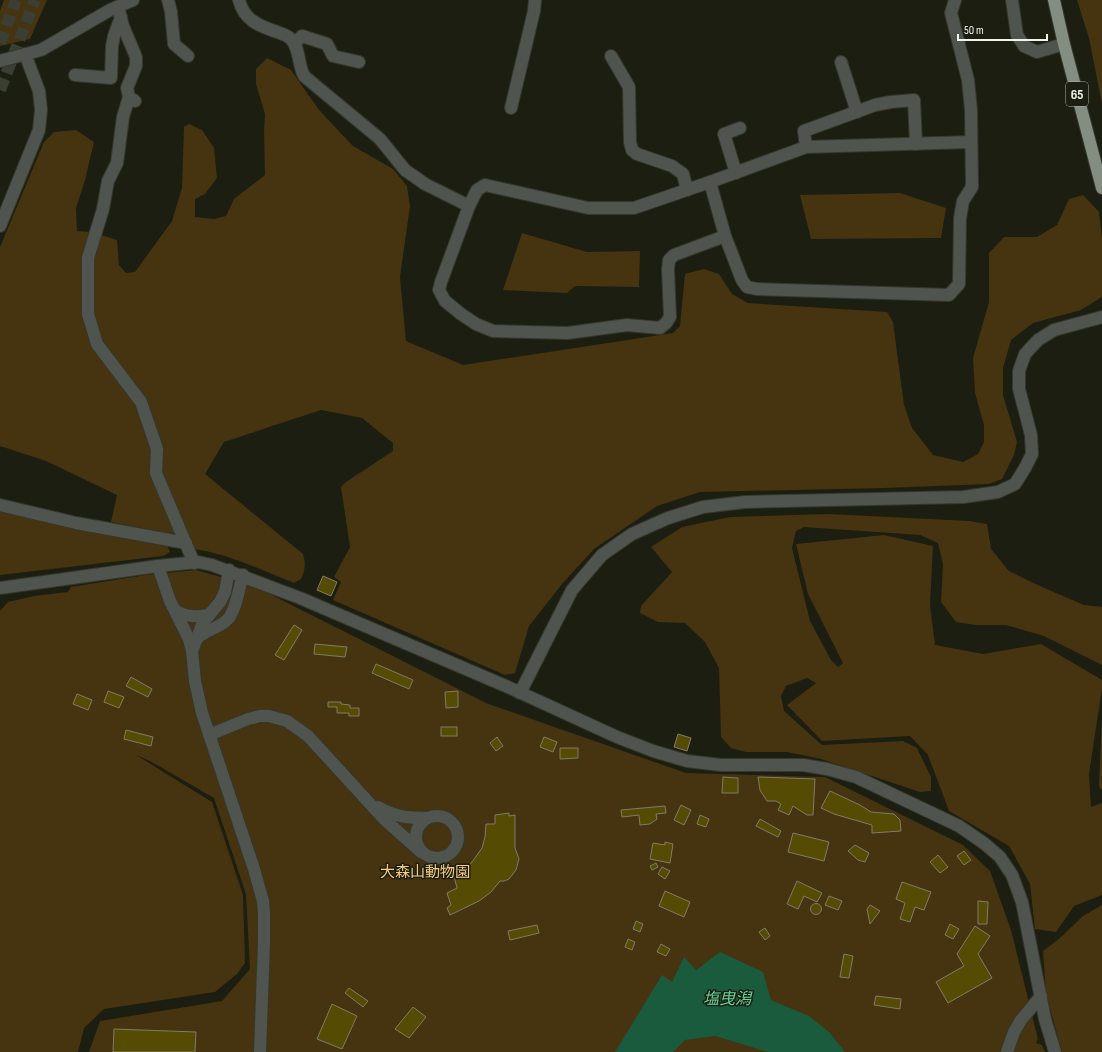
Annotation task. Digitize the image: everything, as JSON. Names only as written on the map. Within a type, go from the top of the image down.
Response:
[{"type":"main road","name":"65","points":[[1054,0],[1102,188]]},
{"type":"street","points":[[0,61],[41,50],[120,12],[133,0]]},
{"type":"street","points":[[168,0],[171,12],[174,44],[188,56]]},
{"type":"street","points":[[239,0],[247,17],[262,27],[284,34],[295,43],[301,71],[304,76],[380,139],[405,170],[425,184],[469,206]]},
{"type":"street","points":[[511,108],[534,11],[535,0]]},
{"type":"street","points":[[710,182],[725,236],[742,280],[747,287],[757,290],[949,295],[959,284],[960,218],[963,201],[972,187],[971,110],[968,80],[952,13],[955,0]]},
{"type":"street","points":[[1012,0],[1017,35],[1024,46],[1037,52],[1064,44]]},
{"type":"street","points":[[75,75],[111,78],[112,46],[120,12]]},
{"type":"street","points":[[120,12],[136,57],[136,66],[127,88],[132,100],[123,116],[117,163],[108,182],[103,209],[88,258],[88,314],[97,344],[141,402],[157,449],[156,473],[194,563]]},
{"type":"street","points":[[295,43],[302,36],[327,44],[333,56],[359,62]]},
{"type":"street","points":[[0,226],[39,130],[39,92],[25,54]]},
{"type":"street","points":[[611,56],[629,87],[630,142],[632,150],[637,154],[672,166],[683,174],[687,190]]},
{"type":"street","points":[[841,62],[857,112]]},
{"type":"street","points":[[806,147],[804,131],[875,105],[914,100],[916,144]]},
{"type":"street","points":[[736,172],[724,134],[740,128]]},
{"type":"street","points":[[725,236],[674,254],[669,260],[670,317],[660,328],[627,325],[568,333],[493,331],[476,324],[461,314],[445,301],[439,290],[476,190],[485,185],[588,208],[634,208],[806,147],[971,142]]},
{"type":"street","points":[[520,693],[572,590],[582,578],[602,555],[632,534],[668,518],[703,507],[745,502],[963,497],[998,492],[1015,484],[1032,454],[1031,435],[1019,389],[1019,371],[1025,354],[1038,340],[1054,330],[1102,317]]},
{"type":"street","points":[[0,505],[76,523],[186,544]]},
{"type":"street","points":[[0,588],[158,566],[194,563],[212,564],[300,598],[520,693],[617,737],[653,751],[687,761],[721,765],[803,765],[827,769],[856,777],[959,826],[985,844],[1000,857],[1012,875],[1022,902],[1045,1019],[1055,1052]]},
{"type":"street","points":[[158,566],[170,602],[189,639],[198,697],[263,901],[264,944],[260,1052]]},
{"type":"street","points":[[192,651],[204,622],[220,602],[225,592],[228,570]]},
{"type":"street","points":[[197,638],[203,633],[218,627],[228,619],[234,607],[243,576]]},
{"type":"street","points":[[175,610],[180,613],[200,617],[209,615]]},
{"type":"street","points":[[209,735],[248,719],[260,716],[269,716],[287,721],[308,736],[384,818],[421,852],[426,856],[440,858],[452,852],[458,839],[458,831],[454,825],[443,816],[436,815],[423,820],[418,826],[415,839],[421,852]]},
{"type":"street","points":[[370,803],[390,814],[409,818],[427,818]]},
{"type":"street","points":[[1007,1052],[1020,1020],[1041,996]]},
{"type":"green space","points":[[4,0],[47,0],[30,39],[0,46],[0,11]]},
{"type":"green space","points":[[1077,0],[1102,0],[1102,104],[1089,38]]},
{"type":"green space","points":[[267,58],[291,70],[319,110],[353,146],[393,169],[407,186],[410,206],[400,277],[406,341],[463,365],[673,333],[680,326],[685,274],[704,269],[719,274],[732,294],[748,303],[887,312],[893,322],[904,405],[912,428],[933,455],[963,462],[978,454],[984,442],[984,425],[975,393],[973,358],[989,302],[989,253],[1004,237],[1037,237],[1057,225],[1069,199],[1083,195],[1099,212],[1102,239],[1102,297],[1081,310],[1033,323],[1011,340],[1003,368],[1003,395],[1017,442],[1014,455],[1002,479],[989,484],[700,492],[657,506],[594,549],[562,584],[529,626],[515,673],[505,675],[333,600],[341,582],[334,577],[350,547],[341,487],[346,482],[393,451],[393,443],[362,418],[321,410],[224,442],[205,474],[303,554],[305,567],[301,579],[294,583],[232,559],[207,551],[194,549],[180,522],[173,534],[111,522],[117,495],[46,461],[0,446],[0,247],[44,142],[54,132],[76,130],[94,142],[85,180],[76,208],[77,231],[91,232],[117,240],[119,265],[126,273],[135,272],[172,221],[182,188],[184,127],[189,124],[202,130],[214,148],[217,178],[205,194],[195,199],[195,217],[214,219],[226,216],[234,199],[265,175],[265,114],[256,84],[256,69]]},
{"type":"green space","points":[[900,193],[946,208],[941,238],[811,239],[800,195]]},
{"type":"green space","points":[[522,233],[587,252],[640,251],[639,287],[575,286],[567,293],[503,290]]},
{"type":"green space","points":[[0,509],[167,545],[170,552],[163,556],[0,575]]},
{"type":"green space","points":[[829,514],[969,521],[987,524],[991,549],[1009,571],[1084,605],[1102,607],[1102,665],[1044,636],[1006,625],[975,625],[956,622],[941,602],[943,564],[938,543],[920,535],[804,527],[796,531],[792,548],[810,621],[831,660],[838,667],[843,663],[808,594],[796,544],[884,535],[933,546],[930,605],[935,645],[983,654],[1041,644],[1102,680],[1089,774],[1091,807],[1102,803],[1102,895],[1074,906],[1056,932],[1035,929],[1030,884],[1009,846],[949,811],[928,755],[910,736],[822,741],[787,705],[816,683],[807,678],[786,686],[781,696],[784,711],[822,745],[903,741],[917,748],[931,777],[931,791],[920,792],[821,759],[787,752],[746,752],[731,748],[721,737],[719,668],[705,642],[685,623],[658,622],[640,613],[641,606],[672,572],[651,547],[682,527],[730,517]]},
{"type":"green space","name":"大森山動物園","points":[[196,570],[256,587],[486,703],[686,773],[825,777],[963,845],[990,871],[1011,930],[1038,1039],[1036,1043],[1042,1045],[1045,1052],[89,1052],[100,1021],[222,1001],[250,969],[246,894],[214,798],[150,761],[136,755],[212,802],[243,895],[245,963],[237,974],[215,992],[104,1009],[84,1028],[78,1052],[0,1052],[0,611],[8,602],[34,596],[68,592],[71,587],[146,575]]},
{"type":"green space","points":[[1102,716],[1102,790],[1099,787]]},
{"type":"green space","points":[[1102,905],[1102,1052],[1062,1052],[1046,994],[1043,951],[1060,938],[1083,916]]},
{"type":"water","name":"塩曳潟","points":[[720,952],[763,972],[771,1000],[809,1016],[829,1032],[845,1052],[768,1052],[715,1036],[685,1040],[673,1052],[615,1052],[662,975],[672,982],[684,957],[696,970]]},
{"type":"building","points":[[323,576],[337,582],[331,596],[317,590]]},
{"type":"building","points":[[294,625],[302,630],[284,660],[275,655]]},
{"type":"building","points":[[315,644],[347,647],[345,657],[314,654]]},
{"type":"building","points":[[376,664],[413,680],[409,689],[372,673]]},
{"type":"building","points":[[131,677],[152,689],[148,697],[126,686]]},
{"type":"building","points":[[108,691],[124,697],[119,708],[104,702]]},
{"type":"building","points":[[458,691],[458,707],[446,708],[445,692]]},
{"type":"building","points":[[77,694],[92,700],[88,710],[73,704]]},
{"type":"building","points":[[328,702],[341,702],[341,704],[350,705],[350,708],[359,708],[359,716],[349,716],[349,713],[337,713],[337,707],[328,707]]},
{"type":"building","points":[[441,727],[457,727],[457,736],[441,736]]},
{"type":"building","points":[[126,730],[153,737],[151,746],[124,739]]},
{"type":"building","points":[[678,734],[691,738],[687,751],[674,747]]},
{"type":"building","points":[[497,737],[503,746],[496,751],[490,743]]},
{"type":"building","points":[[544,737],[557,742],[553,752],[540,747]]},
{"type":"building","points":[[560,748],[578,748],[578,758],[560,759]]},
{"type":"building","points":[[723,777],[738,778],[738,793],[722,793]]},
{"type":"building","points":[[758,777],[815,779],[813,815],[807,815],[793,806],[789,815],[778,810],[781,804],[776,801],[767,801],[760,790]]},
{"type":"building","points":[[830,791],[860,805],[871,812],[894,814],[900,820],[901,831],[872,833],[872,825],[834,814],[821,808]]},
{"type":"building","points":[[681,805],[691,810],[684,825],[674,820]]},
{"type":"building","points":[[665,806],[666,813],[656,814],[657,819],[650,824],[640,825],[639,815],[622,817],[621,810]]},
{"type":"building","points":[[509,813],[509,816],[515,815],[515,848],[519,859],[516,870],[509,879],[500,881],[491,892],[479,901],[450,915],[447,908],[451,905],[447,893],[457,888],[454,876],[467,868],[482,848],[486,824],[495,824],[495,815]]},
{"type":"building","points":[[700,815],[709,819],[706,827],[697,824]]},
{"type":"building","points":[[760,819],[781,831],[778,837],[756,826]]},
{"type":"building","points":[[793,833],[829,842],[824,861],[788,852]]},
{"type":"building","points":[[665,842],[673,844],[670,863],[650,859],[653,843],[665,845]]},
{"type":"building","points":[[855,845],[869,853],[865,862],[858,860],[848,851]]},
{"type":"building","points":[[964,851],[971,860],[964,865],[957,856]]},
{"type":"building","points":[[938,855],[948,867],[940,873],[930,862]]},
{"type":"building","points":[[656,863],[658,867],[652,870],[650,866]]},
{"type":"building","points":[[662,867],[670,871],[665,879],[658,874]]},
{"type":"building","points":[[797,881],[822,893],[817,902],[804,896],[798,909],[787,904]]},
{"type":"building","points":[[902,882],[931,892],[924,910],[915,907],[910,922],[900,919],[905,903],[896,899]]},
{"type":"building","points":[[665,891],[690,902],[684,917],[659,906]]},
{"type":"building","points":[[829,896],[842,901],[838,910],[825,905]]},
{"type":"building","points":[[978,901],[988,902],[987,924],[978,924]]},
{"type":"building","points":[[814,904],[818,904],[820,905],[820,913],[814,914],[811,911],[811,907]]},
{"type":"building","points":[[870,905],[880,911],[870,924],[867,909]]},
{"type":"building","points":[[636,921],[643,924],[640,932],[633,929]]},
{"type":"building","points":[[950,924],[959,929],[953,939],[945,935]]},
{"type":"building","points":[[537,925],[539,933],[510,940],[508,931]]},
{"type":"building","points":[[975,926],[990,936],[978,954],[992,978],[948,1003],[936,982],[964,966],[957,954]]},
{"type":"building","points":[[765,928],[770,936],[765,940],[759,932]]},
{"type":"building","points":[[628,939],[635,942],[632,950],[625,947]]},
{"type":"building","points":[[661,944],[670,949],[666,956],[657,952]]},
{"type":"building","points":[[844,954],[853,956],[849,978],[840,977]]},
{"type":"building","points":[[349,988],[368,1001],[363,1007],[345,993]]},
{"type":"building","points":[[876,996],[901,999],[900,1009],[874,1005]]},
{"type":"building","points":[[332,1004],[357,1016],[342,1049],[317,1039]]},
{"type":"building","points":[[413,1007],[426,1017],[409,1038],[395,1029]]},
{"type":"building","points":[[114,1029],[196,1032],[195,1052],[113,1052]]},
{"type":"tunnel","points":[[0,43],[16,0]]},
{"type":"tunnel","points":[[0,90],[35,0]]}]
